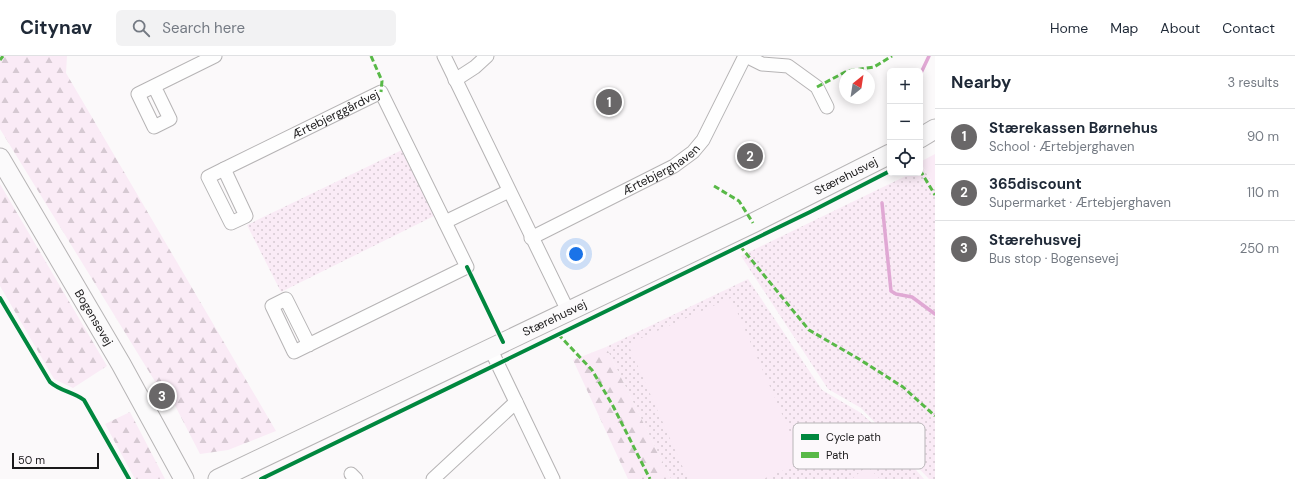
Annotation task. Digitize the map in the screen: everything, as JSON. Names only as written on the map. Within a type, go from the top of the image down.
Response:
[{"type":"street","points":[[154,86],[215,56]]},
{"type":"street","points":[[444,56],[531,238],[568,311]]},
{"type":"street","points":[[455,80],[475,67],[487,56]]},
{"type":"street","name":"Ærtebjerghaven","points":[[531,238],[674,166],[693,152],[710,127],[745,56],[762,64],[788,66],[817,87],[827,107]]},
{"type":"street","name":"Ærtebjerggårdvej","points":[[224,169],[381,92],[467,267],[309,345]]},
{"type":"street","points":[[923,136],[935,129]]},
{"type":"street","name":"Stærehusvej","points":[[218,479],[753,223],[887,156]]},
{"type":"street","name":"Bogensevej","points":[[0,158],[121,364],[184,479]]},
{"type":"street","points":[[445,222],[509,191]]},
{"type":"street","points":[[490,348],[549,477]]},
{"type":"street","points":[[433,479],[516,402]]},
{"type":"green space","points":[[0,56],[67,56],[66,73],[276,431],[228,450],[200,454],[167,390],[159,388],[0,129]]},
{"type":"green space","points":[[404,149],[436,215],[281,292],[247,225]]},
{"type":"green space","points":[[935,154],[935,187],[923,167],[923,160]]},
{"type":"green space","points":[[923,168],[935,187],[935,479],[929,479],[919,469],[925,469],[925,423],[875,423],[861,408],[828,389],[741,256],[906,176],[923,176]]},
{"type":"green space","points":[[0,184],[107,366],[73,388],[54,379],[0,286]]},
{"type":"green space","points":[[748,279],[822,390],[861,413],[872,423],[793,423],[793,469],[915,469],[924,479],[671,479],[606,347]]},
{"type":"green space","points":[[731,298],[793,439],[793,466],[763,479],[688,479],[628,344]]},
{"type":"green space","points":[[606,347],[671,479],[628,479],[573,360]]},
{"type":"green space","points":[[130,412],[165,479],[135,479],[105,424]]},
{"type":"green space","points":[[864,469],[870,469],[880,479],[852,479]]},
{"type":"waterway","points":[[923,69],[929,56]]},
{"type":"waterway","points":[[882,203],[891,291],[896,294],[912,297],[935,314]]},
{"type":"marked path","points":[[0,60],[3,56]]},
{"type":"marked path","points":[[371,56],[382,81],[381,92]]},
{"type":"marked path","points":[[817,87],[847,71],[874,67],[892,56]]},
{"type":"marked path","points":[[923,175],[935,195]]},
{"type":"marked path","points":[[714,186],[739,201],[753,223]]},
{"type":"marked path","points":[[740,246],[809,330],[903,387],[935,416]]},
{"type":"marked path","points":[[558,334],[592,370],[613,406],[650,479]]},
{"type":"cycle path","points":[[261,479],[810,212],[887,173]]},
{"type":"cycle path","points":[[467,267],[503,342]]},
{"type":"cycle path","points":[[0,298],[50,382],[84,400],[129,479]]},
{"type":"place","name":"Stærekassen Børnehus","points":[[609,102]]},
{"type":"place","name":"365discount","points":[[750,156]]},
{"type":"place","name":"Stærehusvej","points":[[162,396]]}]
